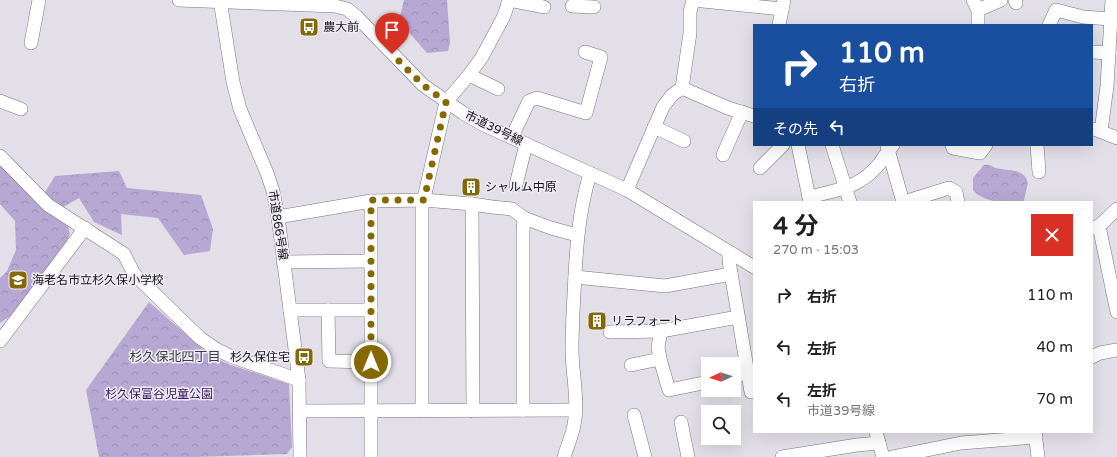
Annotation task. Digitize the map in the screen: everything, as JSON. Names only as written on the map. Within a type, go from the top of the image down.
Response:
[{"type":"street","points":[[31,43],[39,0]]},
{"type":"street","name":"市道39号線","points":[[179,0],[220,0],[335,6],[347,10],[356,16],[423,85],[463,113],[526,144],[627,190],[753,266]]},
{"type":"street","name":"市道866号線","points":[[220,0],[233,82],[240,109],[267,173],[273,191],[278,217],[299,380],[300,457]]},
{"type":"street","points":[[422,411],[422,215],[446,102],[482,57],[504,16],[509,0],[544,8]]},
{"type":"street","points":[[627,190],[663,107],[672,95],[682,88],[690,33],[690,12],[693,0],[783,5],[779,24]]},
{"type":"street","points":[[978,24],[976,5],[1001,0]]},
{"type":"street","points":[[1112,0],[1111,20],[1114,33],[1109,53],[1112,86],[1096,130],[1117,138]]},
{"type":"street","points":[[1049,24],[1056,10],[1083,17],[1111,20]]},
{"type":"street","points":[[512,137],[529,101],[537,98],[586,113],[601,57],[585,52]]},
{"type":"street","points":[[1093,52],[1109,53]]},
{"type":"street","points":[[469,75],[498,89]]},
{"type":"street","points":[[682,88],[748,114],[723,155]]},
{"type":"street","points":[[0,101],[21,109]]},
{"type":"street","points":[[654,127],[684,141]]},
{"type":"street","points":[[516,185],[526,144]]},
{"type":"street","points":[[760,168],[782,146]]},
{"type":"street","points":[[798,146],[810,200],[860,182],[880,163],[889,147]]},
{"type":"street","points":[[832,146],[850,201]]},
{"type":"street","points":[[952,146],[953,148],[980,153],[985,146]]},
{"type":"street","points":[[1037,146],[1039,172]]},
{"type":"street","points":[[889,147],[903,201]]},
{"type":"street","points":[[0,156],[48,205],[124,254],[134,274],[200,338],[216,349],[230,356],[299,380]]},
{"type":"street","points":[[564,457],[574,425],[575,410],[572,347],[577,235],[584,192],[590,174]]},
{"type":"street","points":[[906,201],[949,188],[956,192],[958,201]]},
{"type":"street","points":[[278,217],[371,200],[424,200],[512,209],[524,218],[550,228],[577,235]]},
{"type":"street","points":[[371,200],[371,457]]},
{"type":"street","points":[[472,204],[472,411]]},
{"type":"street","points":[[1117,209],[1096,227],[1117,312]]},
{"type":"street","points":[[523,410],[524,218]]},
{"type":"street","points":[[0,341],[85,228]]},
{"type":"street","points":[[729,252],[731,274],[751,392]]},
{"type":"street","points":[[283,262],[371,261]]},
{"type":"street","points":[[575,277],[665,286],[731,274]]},
{"type":"street","points":[[290,310],[371,310]]},
{"type":"street","points":[[328,310],[329,361],[371,362]]},
{"type":"street","points":[[610,332],[661,331],[738,318]]},
{"type":"street","points":[[661,331],[658,347],[669,390],[701,383]]},
{"type":"street","points":[[1093,357],[1117,350]]},
{"type":"street","points":[[631,366],[660,359]]},
{"type":"street","points":[[741,374],[748,373]]},
{"type":"street","points":[[300,411],[575,410]]},
{"type":"street","points":[[634,415],[645,457]]},
{"type":"street","points":[[681,422],[688,457]]},
{"type":"street","points":[[892,457],[961,443],[1035,435],[1038,457]]},
{"type":"street","points":[[782,457],[857,445],[877,437],[883,457]]},
{"type":"green space","points":[[404,0],[447,0],[450,43],[448,51],[427,53],[399,21]]},
{"type":"green space","name":"海老名市立杉久保小学校","points":[[0,163],[68,226],[70,234],[64,246],[15,313],[0,323],[0,278],[7,271],[16,250],[15,221],[0,204]]},
{"type":"green space","points":[[984,165],[1021,173],[1027,180],[1024,201],[996,201],[984,198],[973,190],[973,178]]},
{"type":"green space","points":[[119,171],[127,188],[201,195],[213,229],[210,251],[184,255],[158,218],[121,214],[122,235],[94,222],[79,198],[58,210],[44,194],[55,176]]},
{"type":"green space","name":"杉久保富谷児童公園","points":[[149,302],[204,350],[225,363],[289,384],[292,447],[287,454],[195,457],[99,457],[86,390]]},
{"type":"place","name":"農大前","points":[[309,27]]},
{"type":"place","name":"シャルム中原","points":[[471,187]]},
{"type":"place","name":"海老名市立杉久保小学校","points":[[18,280]]},
{"type":"place","name":"リラフォート","points":[[597,321]]},
{"type":"place","name":"杉久保住宅","points":[[304,357]]},
{"type":"district","name":"杉久保北四丁目","points":[[175,357]]},
{"type":"route","points":[[371,362],[371,200],[424,200],[446,102],[423,85],[392,54]]}]
